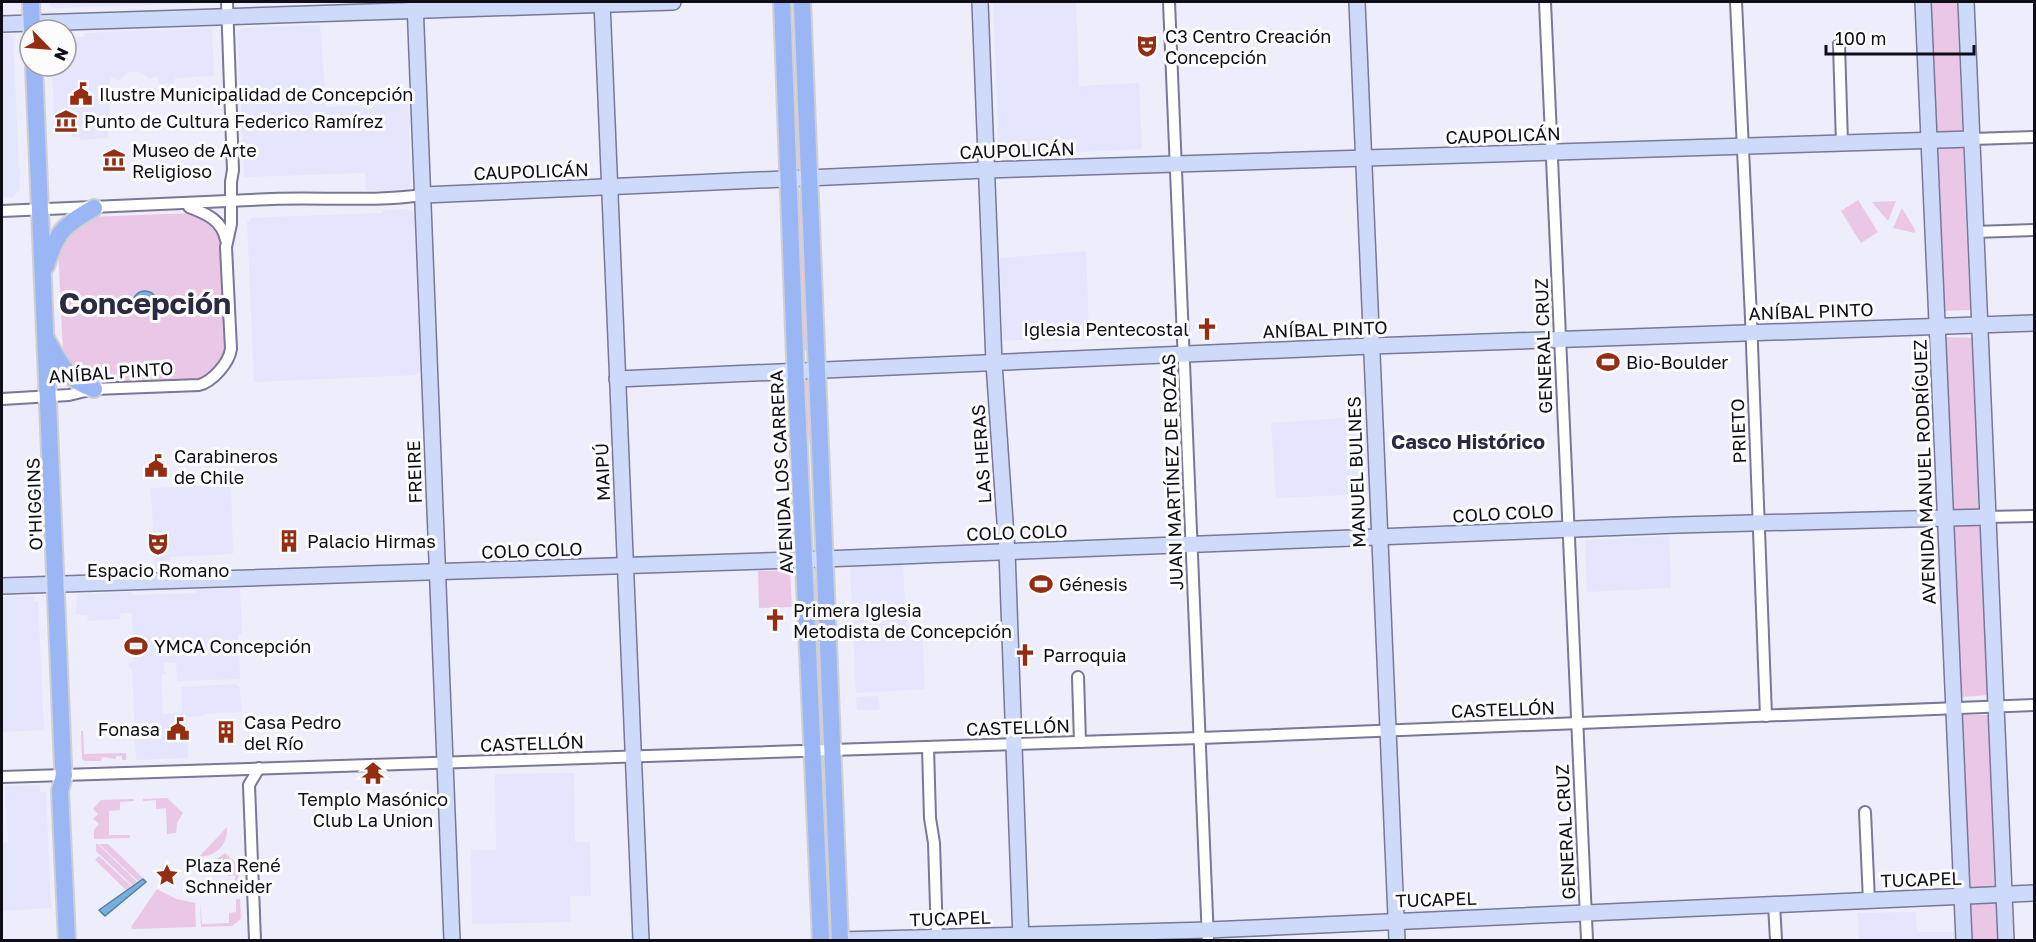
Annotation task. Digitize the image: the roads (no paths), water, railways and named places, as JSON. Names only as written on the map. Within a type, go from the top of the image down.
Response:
[{"type":"main road","points":[[31,2],[32,18]]},
{"type":"main road","points":[[78,22],[228,9],[673,2]]},
{"type":"main road","name":"AVENIDA LOS CARRERA","points":[[782,2],[821,940]]},
{"type":"main road","points":[[802,2],[839,940]]},
{"type":"main road","name":"LAS HERAS","points":[[980,2],[994,363],[1007,551],[1020,938]]},
{"type":"main road","name":"MANUEL BULNES","points":[[1357,2],[1378,538],[1397,940]]},
{"type":"main road","name":"AVENIDA MANUEL RODRÍGUEZ","points":[[1923,2],[1964,940]]},
{"type":"main road","points":[[1966,2],[2006,940]]},
{"type":"main road","name":"MAIPÚ","points":[[602,3],[641,940]]},
{"type":"main road","name":"FREIRE","points":[[415,6],[452,940]]},
{"type":"main road","points":[[2,24],[18,25]]},
{"type":"main road","name":"O'HIGGINS","points":[[34,78],[64,775],[60,791],[67,940]]},
{"type":"main road","name":"CAUPOLICÁN","points":[[423,195],[986,170],[1972,139]]},
{"type":"main road","points":[[42,278],[52,249],[63,229],[73,219],[94,208]]},
{"type":"main road","name":"ANÍBAL PINTO","points":[[617,379],[1371,346],[2034,323]]},
{"type":"main road","points":[[46,338],[69,375],[82,385],[94,390]]},
{"type":"main road","name":"COLO COLO","points":[[2,586],[824,560],[1568,530],[1987,517]]},
{"type":"main road","name":"TUCAPEL","points":[[839,940],[1208,935],[1396,920],[2034,893]]},
{"type":"street","name":"JUAN MARTÍNEZ DE ROZAS","points":[[1169,2],[1208,935]]},
{"type":"street","name":"GENERAL CRUZ","points":[[1545,2],[1587,940]]},
{"type":"street","name":"PRIETO","points":[[1736,2],[1766,716]]},
{"type":"street","points":[[226,247],[231,224],[230,202],[233,170],[228,9]]},
{"type":"street","points":[[1839,44],[1842,144]]},
{"type":"street","name":"CAUPOLICÁN","points":[[1972,139],[2034,137]]},
{"type":"street","name":"CAUPOLICÁN","points":[[2,211],[299,199],[380,200],[423,195]]},
{"type":"street","points":[[182,205],[206,213],[216,220],[224,232],[226,247]]},
{"type":"street","points":[[1976,232],[2034,230]]},
{"type":"street","name":"ANÍBAL PINTO","points":[[2,399],[48,397],[94,390],[199,385],[207,382],[228,359],[231,351],[226,247]]},
{"type":"street","name":"COLO COLO","points":[[1987,517],[2034,516]]},
{"type":"street","points":[[1078,677],[1080,742]]},
{"type":"street","name":"CASTELLÓN","points":[[2,777],[1200,738],[2034,705]]},
{"type":"street","points":[[928,747],[937,938]]},
{"type":"street","points":[[249,785],[259,768]]},
{"type":"street","points":[[234,769],[242,772],[249,785],[255,940]]},
{"type":"street","points":[[1864,812],[1869,900]]},
{"type":"street","points":[[1774,904],[1776,940]]},
{"type":"street","points":[[255,910],[263,940]]},
{"type":"water","points":[[145,291],[154,294],[157,303],[154,312],[145,315],[136,312],[133,303],[136,294]]},
{"type":"water","points":[[143,879],[146,882],[105,916],[99,910]]},
{"type":"place","name":"C3 Centro Creación Concepción","points":[[1147,46]]},
{"type":"place","name":"Ilustre Municipalidad de Concepción","points":[[81,94]]},
{"type":"place","name":"Punto de Cultura Federico Ramírez","points":[[66,121]]},
{"type":"place","name":"Museo de Arte Religioso","points":[[114,160]]},
{"type":"place","name":"Iglesia Pentecostal","points":[[1207,329]]},
{"type":"place","name":"Bio-Boulder","points":[[1608,362]]},
{"type":"place","name":"Carabineros de Chile","points":[[156,466]]},
{"type":"place","name":"Palacio Hirmas","points":[[289,541]]},
{"type":"place","name":"Espacio Romano","points":[[158,544]]},
{"type":"place","name":"Génesis","points":[[1041,584]]},
{"type":"place","name":"Primera Iglesia Metodista de Concepción","points":[[775,620]]},
{"type":"place","name":"YMCA Concepción","points":[[136,646]]},
{"type":"place","name":"Parroquia","points":[[1025,655]]},
{"type":"place","name":"Fonasa","points":[[178,729]]},
{"type":"place","name":"Casa Pedro del Río","points":[[226,732]]},
{"type":"place","name":"Templo Masónico Club La Union","points":[[373,773]]},
{"type":"place","name":"Plaza René Schneider","points":[[167,875]]},
{"type":"district","name":"Concepción","points":[[145,303]]},
{"type":"district","name":"Casco Histórico","points":[[1468,441]]}]
